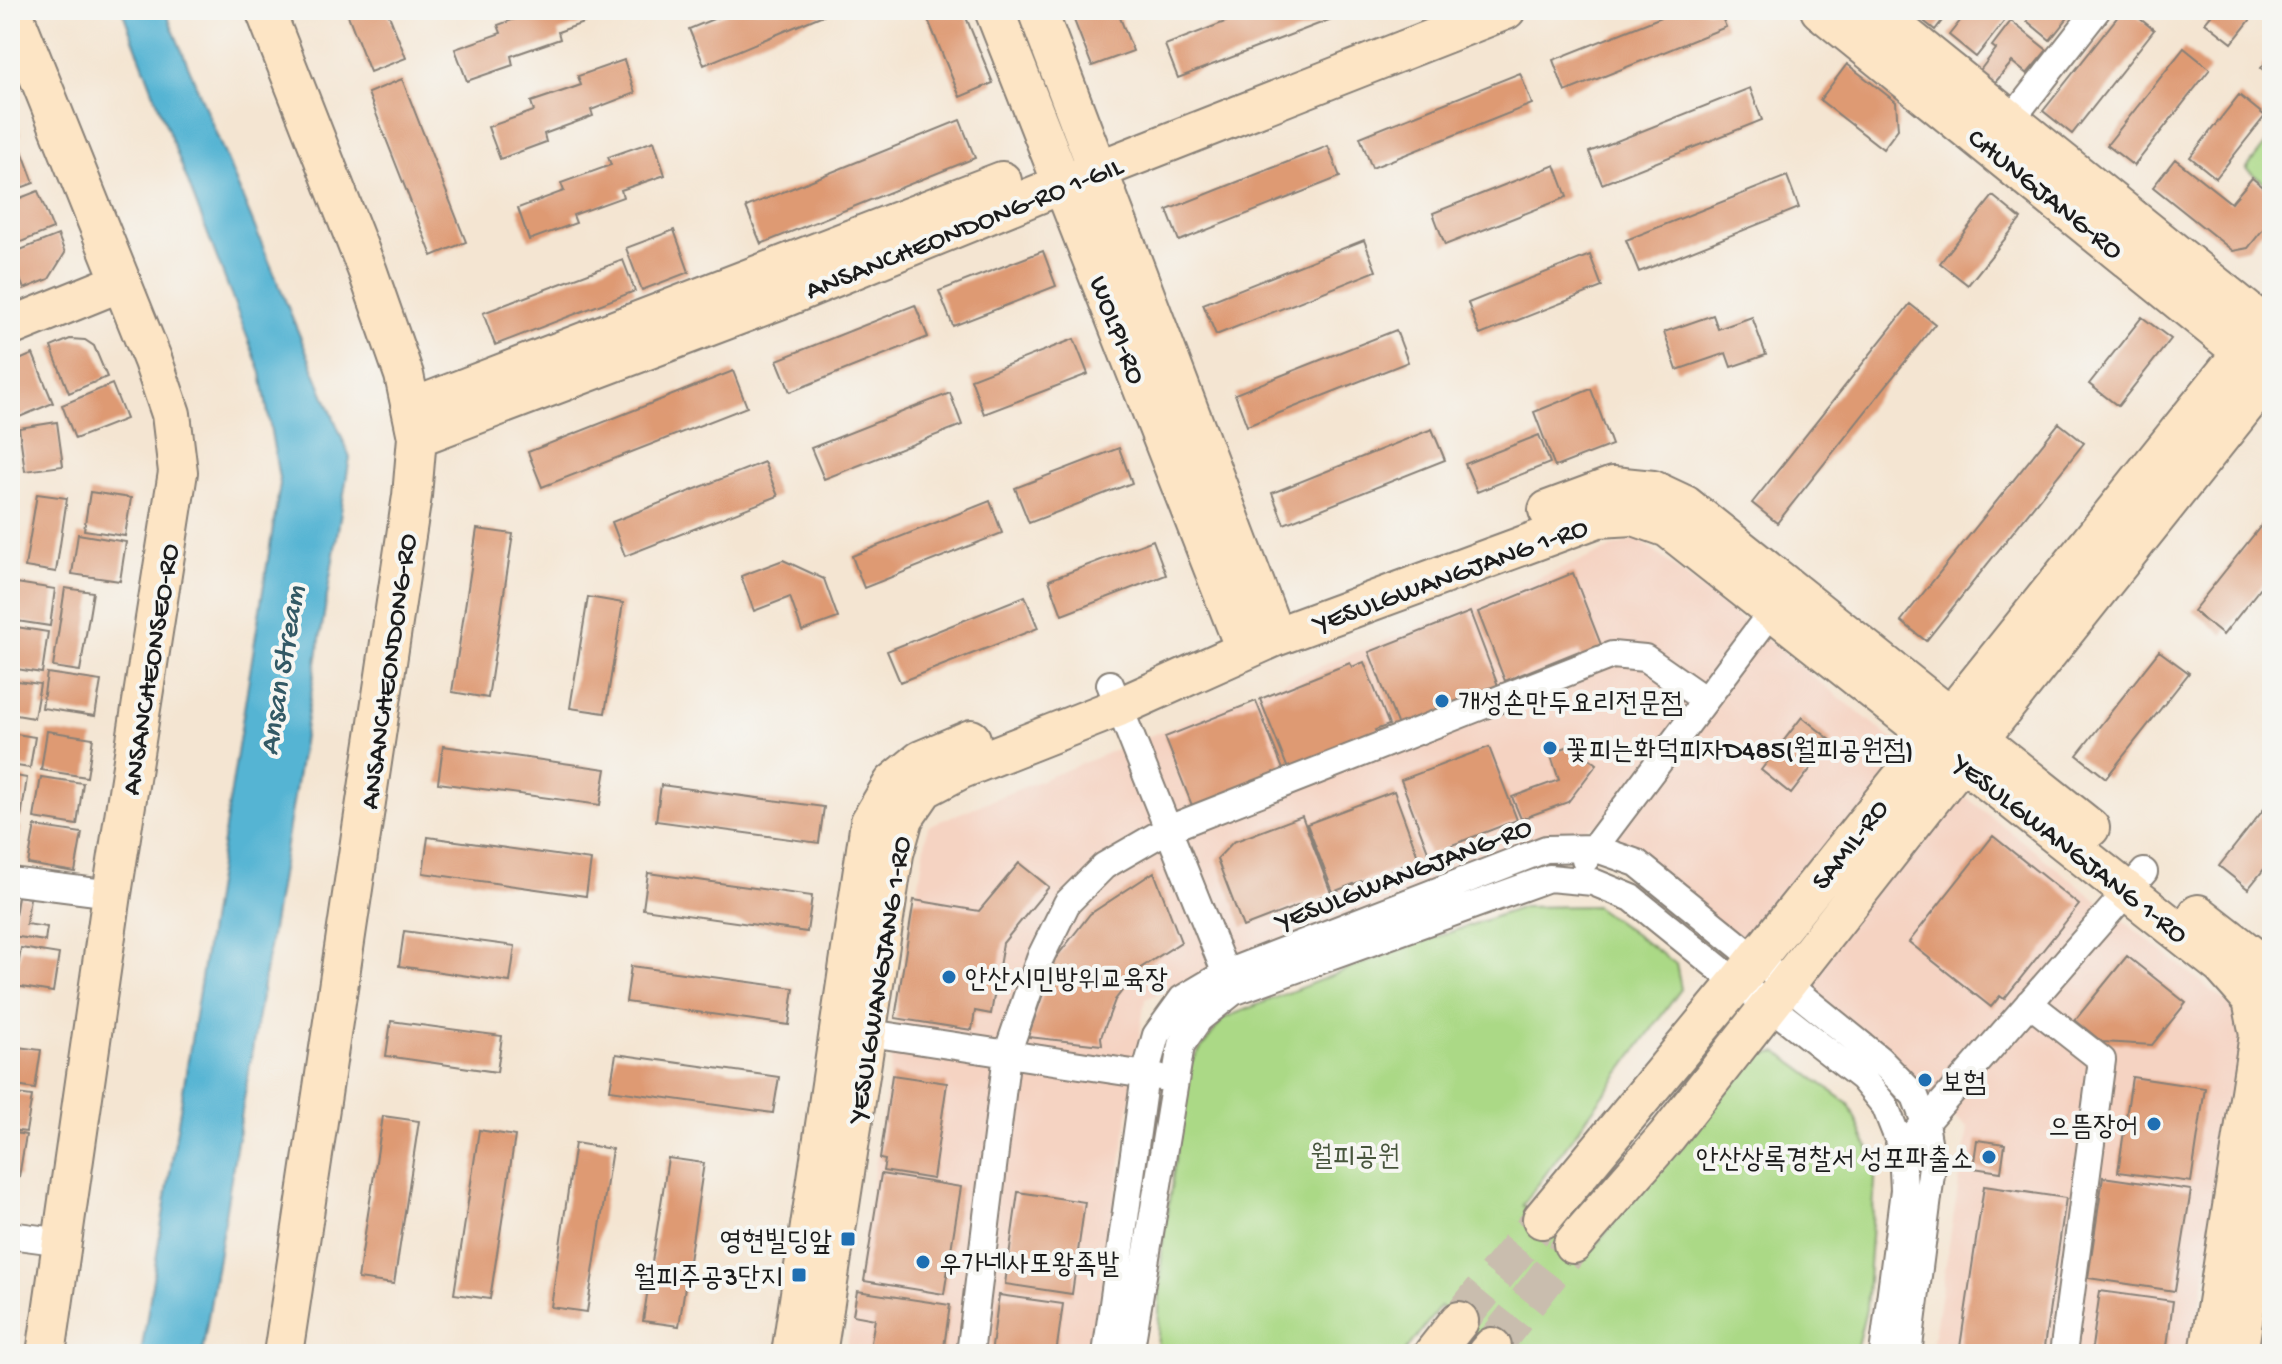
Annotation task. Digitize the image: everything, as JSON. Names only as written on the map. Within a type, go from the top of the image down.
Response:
[{"type":"street","name":"ANSANCHEONSEO-RO","points":[[12,10],[153,361],[171,414],[178,472],[112,894],[46,1354]]},
{"type":"street","name":"ANSANCHEONDONG-RO","points":[[265,10],[368,272],[404,375],[415,422],[410,512],[283,1354]]},
{"type":"street","name":"WOLPI-RO","points":[[994,10],[1058,173],[1256,631]]},
{"type":"street","name":"WOLPI-RO","points":[[1037,10],[1094,158],[1256,631]]},
{"type":"street","name":"ANSANCHEONDONG-RO 1-GIL","points":[[415,422],[1058,173],[1436,10]]},
{"type":"street","name":"ANSANCHEONDONG-RO 1-GIL","points":[[1094,158],[1506,10]]},
{"type":"street","name":"CHUNGJANG-RO","points":[[1820,10],[2000,133],[2266,349]]},
{"type":"street","name":"CHUNGJANG-RO","points":[[1874,10],[2000,133]]},
{"type":"street","points":[[2000,133],[2097,10]]},
{"type":"street","points":[[10,327],[121,282]]},
{"type":"street","name":"SAMIL-RO","points":[[1542,1219],[1746,972],[1941,726],[2266,349]]},
{"type":"street","name":"SAMIL-RO","points":[[1573,1244],[1667,1136],[1971,750],[2266,349]]},
{"type":"street","name":"YESULGWANGJANG 1-RO","points":[[791,1354],[853,1030],[894,854],[904,818],[924,789],[1114,695],[1256,631],[1598,518],[1634,516],[1668,528],[1781,599],[2136,881],[2257,960],[2272,981]]},
{"type":"street","points":[[1570,880],[1781,599]]},
{"type":"street","points":[[970,1354],[1007,1054],[1040,958],[1067,903],[1104,866],[1168,829],[1612,655],[1645,658],[1705,700]]},
{"type":"street","points":[[1114,695],[1229,982]]},
{"type":"street","name":"YESULGWANGJANG-RO","points":[[1130,1354],[1181,1045],[1229,982],[1546,849],[1594,848],[1637,863],[1746,972]]},
{"type":"street","name":"YESULGWANGJANG-RO","points":[[1106,1354],[1145,1075],[1156,1035],[1182,999],[1549,878],[1593,882],[1632,898],[1879,1059],[1915,1096],[1925,1123],[1932,1166],[1908,1354]]},
{"type":"street","points":[[10,881],[112,894]]},
{"type":"street","points":[[1902,1149],[2136,881]]},
{"type":"street","name":"YESULGWANGJANG 1-RO","points":[[2136,881],[2252,1000],[2259,1035],[2209,1354]]},
{"type":"street","name":"YESULGWANGJANG-RO","points":[[1780,995],[1862,1078],[1885,1106],[1902,1149],[1904,1190],[1883,1354]]},
{"type":"street","points":[[2029,1003],[2102,1060],[2063,1354]]},
{"type":"street","points":[[853,1030],[1175,1080]]},
{"type":"street","name":"YESULGWANGJANG 1-RO","points":[[817,1354],[853,1030]]},
{"type":"street","points":[[2238,1354],[2272,1134]]},
{"type":"street","points":[[10,1235],[63,1242]]},
{"type":"street","points":[[1433,1354],[1459,1321]]},
{"type":"shaded area","points":[[1637,538],[2248,1019],[2192,1354],[1931,1354],[1968,1128],[1595,825],[1145,999],[1093,1354],[846,1354],[928,826]]},
{"type":"green space","points":[[2272,136],[2272,189],[2246,169]]},
{"type":"green space","name":"월피공원","points":[[1595,906],[1676,964],[1681,989],[1523,1205],[1588,1255],[1747,1057],[1778,1052],[1849,1104],[1876,1166],[1866,1309],[1855,1354],[1501,1354],[1440,1307],[1403,1354],[1157,1354],[1162,1247],[1190,1063],[1224,1018],[1384,955],[1523,907]]},
{"type":"water","name":"Ansan Stream","points":[[122,10],[165,10],[350,457],[202,1354],[141,1354],[280,484],[261,373]]},
{"type":"building","points":[[346,10],[387,10],[406,58],[370,72]]},
{"type":"building","points":[[540,10],[601,10],[603,16],[558,32],[560,39],[511,56],[513,65],[467,81],[455,49],[501,33],[498,25]]},
{"type":"building","points":[[735,10],[835,10],[704,65],[689,29]]},
{"type":"building","points":[[924,10],[963,10],[993,83],[960,97]]},
{"type":"building","points":[[1070,10],[1117,10],[1133,51],[1092,66]]},
{"type":"building","points":[[1256,10],[1355,10],[1178,78],[1165,45]]},
{"type":"building","points":[[1679,10],[1719,10],[1726,27],[1565,92],[1553,60]]},
{"type":"building","points":[[1910,10],[1950,10],[1935,30]]},
{"type":"building","points":[[1969,10],[1996,10],[2007,18],[1976,57],[1949,35]]},
{"type":"building","points":[[2036,10],[2074,10],[2050,40],[2027,21]]},
{"type":"building","points":[[2123,10],[2129,10],[2154,30],[2072,134],[2043,111]]},
{"type":"building","points":[[2215,10],[2258,10],[2232,43],[2205,22]]},
{"type":"building","points":[[2011,21],[2047,50],[2027,74],[2012,62],[1993,85],[1978,73],[1996,49],[1992,46]]},
{"type":"building","points":[[2184,48],[2210,69],[2134,166],[2107,145]]},
{"type":"building","points":[[2272,54],[2272,77],[2261,68]]},
{"type":"building","points":[[624,60],[635,93],[591,110],[593,116],[544,134],[546,142],[500,159],[488,127],[534,111],[531,102],[581,85],[578,76]]},
{"type":"building","points":[[1847,64],[1896,102],[1898,129],[1883,149],[1820,100]]},
{"type":"building","points":[[1520,73],[1532,104],[1372,168],[1360,137]]},
{"type":"building","points":[[402,79],[466,242],[432,256],[368,93]]},
{"type":"building","points":[[1750,88],[1762,120],[1602,184],[1589,152]]},
{"type":"building","points":[[2239,95],[2265,116],[2216,178],[2190,157]]},
{"type":"building","points":[[10,109],[21,135],[10,139]]},
{"type":"building","points":[[960,120],[975,158],[761,244],[746,207]]},
{"type":"building","points":[[654,141],[665,175],[621,190],[623,197],[573,215],[576,223],[529,240],[518,208],[564,191],[561,183],[611,165],[608,157]]},
{"type":"building","points":[[1328,146],[1340,177],[1179,241],[1167,210]]},
{"type":"building","points":[[21,148],[34,183],[10,192],[10,153]]},
{"type":"building","points":[[2175,159],[2231,203],[2252,178],[2272,194],[2272,218],[2248,248],[2233,251],[2153,187]]},
{"type":"building","points":[[1555,165],[1567,197],[1445,245],[1433,213]]},
{"type":"building","points":[[1787,176],[1799,208],[1639,272],[1626,240]]},
{"type":"building","points":[[38,191],[53,229],[16,244],[10,229],[10,202]]},
{"type":"building","points":[[1993,196],[2021,219],[1968,285],[1940,263]]},
{"type":"building","points":[[674,230],[689,272],[642,290],[626,248]]},
{"type":"building","points":[[58,235],[65,253],[49,279],[24,289],[10,254]]},
{"type":"building","points":[[1364,240],[1376,271],[1216,335],[1203,304]]},
{"type":"building","points":[[1043,251],[1056,286],[953,326],[939,291]]},
{"type":"building","points":[[1590,255],[1602,287],[1480,335],[1468,303]]},
{"type":"building","points":[[623,260],[635,291],[495,345],[483,313]]},
{"type":"building","points":[[1910,304],[1935,324],[1777,523],[1752,503]]},
{"type":"building","points":[[915,305],[928,337],[790,392],[777,360]]},
{"type":"building","points":[[1713,315],[1718,329],[1752,317],[1766,355],[1731,367],[1726,353],[1677,370],[1664,332]]},
{"type":"building","points":[[2142,317],[2171,339],[2118,406],[2089,384]]},
{"type":"building","points":[[1396,330],[1408,362],[1247,426],[1235,394]]},
{"type":"building","points":[[70,339],[85,340],[94,346],[107,377],[69,393],[51,347]]},
{"type":"building","points":[[1074,339],[1088,374],[984,414],[971,379]]},
{"type":"building","points":[[33,354],[53,403],[10,421],[10,364]]},
{"type":"building","points":[[733,371],[747,407],[542,487],[528,452]]},
{"type":"building","points":[[112,384],[126,419],[75,439],[62,405]]},
{"type":"building","points":[[1591,389],[1612,445],[1555,467],[1534,412]]},
{"type":"building","points":[[950,393],[962,425],[824,479],[811,448]]},
{"type":"building","points":[[57,422],[63,466],[25,471],[19,428]]},
{"type":"building","points":[[2059,423],[2084,443],[1926,641],[1901,621]]},
{"type":"building","points":[[1432,429],[1445,460],[1284,524],[1272,493]]},
{"type":"building","points":[[1539,435],[1550,463],[1477,492],[1465,464]]},
{"type":"building","points":[[1119,448],[1132,483],[1029,523],[1015,488]]},
{"type":"building","points":[[764,462],[778,496],[625,556],[612,522]]},
{"type":"building","points":[[90,492],[131,498],[125,536],[84,530]]},
{"type":"building","points":[[37,494],[67,498],[56,572],[25,567]]},
{"type":"building","points":[[990,501],[1002,533],[864,588],[852,556]]},
{"type":"building","points":[[2272,512],[2272,573],[2223,635],[2193,611]]},
{"type":"building","points":[[477,529],[513,534],[488,698],[452,692]]},
{"type":"building","points":[[78,534],[126,542],[120,581],[72,574]]},
{"type":"building","points":[[1153,540],[1166,575],[1062,615],[1049,580]]},
{"type":"building","points":[[783,560],[824,579],[838,618],[802,631],[790,597],[754,611],[741,576]]},
{"type":"building","points":[[1573,573],[1605,655],[1584,663],[1579,651],[1505,681],[1478,612]]},
{"type":"building","points":[[10,582],[55,589],[50,626],[10,620]]},
{"type":"building","points":[[65,588],[93,592],[80,671],[53,667]]},
{"type":"building","points":[[1025,596],[1038,628],[900,682],[887,651]]},
{"type":"building","points":[[588,597],[623,603],[605,713],[570,708]]},
{"type":"building","points":[[1470,612],[1500,691],[1400,731],[1369,652]]},
{"type":"building","points":[[10,626],[48,632],[42,673],[10,668]]},
{"type":"building","points":[[2159,651],[2189,673],[2106,778],[2077,755]]},
{"type":"building","points":[[1364,662],[1389,725],[1375,730],[1377,735],[1288,769],[1260,699],[1350,663],[1352,667]]},
{"type":"building","points":[[47,673],[101,681],[95,716],[42,708]]},
{"type":"building","points":[[10,680],[40,684],[34,718],[10,714]]},
{"type":"building","points":[[1256,701],[1286,777],[1195,813],[1165,737]]},
{"type":"building","points":[[1802,717],[1832,741],[1791,794],[1761,770]]},
{"type":"building","points":[[47,731],[93,738],[87,777],[41,770]]},
{"type":"building","points":[[10,733],[35,737],[30,768],[10,765]]},
{"type":"building","points":[[1572,745],[1597,764],[1568,802],[1521,819],[1512,797],[1559,780],[1550,753]]},
{"type":"building","points":[[443,746],[606,769],[600,805],[438,783]]},
{"type":"building","points":[[1489,747],[1517,820],[1429,854],[1401,780]]},
{"type":"building","points":[[10,775],[27,778],[21,818],[10,816]]},
{"type":"building","points":[[41,777],[83,783],[77,825],[34,818]]},
{"type":"building","points":[[661,785],[824,807],[819,843],[656,821]]},
{"type":"building","points":[[1394,791],[1419,859],[1333,892],[1307,824]]},
{"type":"building","points":[[2272,799],[2272,859],[2248,889],[2219,866]]},
{"type":"building","points":[[1302,816],[1331,893],[1243,927],[1217,859],[1233,842]]},
{"type":"building","points":[[10,825],[21,827],[15,863],[10,862]]},
{"type":"building","points":[[35,826],[82,833],[75,872],[28,864]]},
{"type":"building","points":[[1993,836],[2079,905],[2004,999],[2000,996],[1991,1007],[1909,942]]},
{"type":"building","points":[[428,837],[591,860],[586,896],[423,873]]},
{"type":"building","name":"안산시민방위교육장","points":[[1019,863],[1049,887],[1003,943],[991,1014],[975,1011],[972,1030],[895,1018],[914,900],[979,911]]},
{"type":"building","points":[[1154,872],[1181,942],[1139,969],[1115,1000],[1101,1037],[1102,1045],[1028,1037],[1055,959],[1090,914]]},
{"type":"building","points":[[648,873],[812,896],[807,932],[643,909]]},
{"type":"building","points":[[18,896],[30,898],[26,924],[47,927],[45,941],[12,936]]},
{"type":"building","points":[[404,931],[515,946],[510,982],[399,966]]},
{"type":"building","points":[[21,948],[59,954],[53,992],[15,986]]},
{"type":"building","points":[[2127,956],[2186,1003],[2152,1045],[2102,1042],[2075,1020]]},
{"type":"building","points":[[631,966],[794,988],[789,1025],[626,1002]]},
{"type":"building","points":[[391,1021],[502,1036],[497,1072],[386,1056]]},
{"type":"building","points":[[10,1046],[41,1050],[35,1089],[10,1085]]},
{"type":"building","points":[[616,1054],[779,1077],[773,1113],[610,1090]]},
{"type":"building","points":[[892,1075],[947,1083],[933,1179],[883,1171],[885,1160],[880,1159]]},
{"type":"building","points":[[2132,1077],[2205,1088],[2191,1182],[2118,1172]]},
{"type":"building","points":[[10,1093],[32,1096],[26,1132],[10,1130]]},
{"type":"building","points":[[383,1116],[419,1121],[394,1284],[358,1279]]},
{"type":"building","points":[[479,1130],[515,1136],[490,1299],[454,1294]]},
{"type":"building","points":[[10,1132],[26,1135],[19,1177],[10,1176]]},
{"type":"building","points":[[1977,1140],[2005,1144],[2001,1172],[1973,1168]]},
{"type":"building","points":[[575,1143],[612,1149],[587,1312],[551,1307]]},
{"type":"building","points":[[668,1158],[704,1163],[679,1326],[643,1321]]},
{"type":"building","points":[[881,1174],[961,1187],[944,1294],[864,1281]]},
{"type":"building","points":[[2103,1177],[2191,1190],[2175,1291],[2088,1278]]},
{"type":"building","points":[[1984,1186],[2066,1198],[2043,1354],[1959,1354]]},
{"type":"building","points":[[1018,1192],[1085,1202],[1072,1294],[1005,1284]]},
{"type":"building","points":[[10,1246],[18,1247],[12,1287],[10,1287]]},
{"type":"building","points":[[857,1291],[950,1305],[943,1354],[869,1354],[875,1319],[853,1315]]},
{"type":"building","points":[[2100,1291],[2173,1301],[2166,1354],[2091,1354]]},
{"type":"building","points":[[999,1295],[1063,1304],[1056,1354],[991,1354]]},
{"type":"tunnel","points":[[1459,1321],[1542,1219]]},
{"type":"tunnel","points":[[1492,1347],[1573,1244]]},
{"type":"place","name":"개성손만두요리전문점","points":[[1442,701]]},
{"type":"place","name":"꽃피는화덕피자D485(월피공원점)","points":[[1550,748]]},
{"type":"place","name":"안산시민방위교육장","points":[[949,977]]},
{"type":"place","name":"보험","points":[[1925,1080]]},
{"type":"place","name":"으뜸장어","points":[[2154,1124]]},
{"type":"place","name":"안산상록경찰서 성포파출소","points":[[1989,1157]]},
{"type":"place","name":"영현빌딩앞","points":[[848,1239]]},
{"type":"place","name":"우가네사또왕족발","points":[[923,1262]]},
{"type":"place","name":"월피주공3단지","points":[[799,1275]]}]
